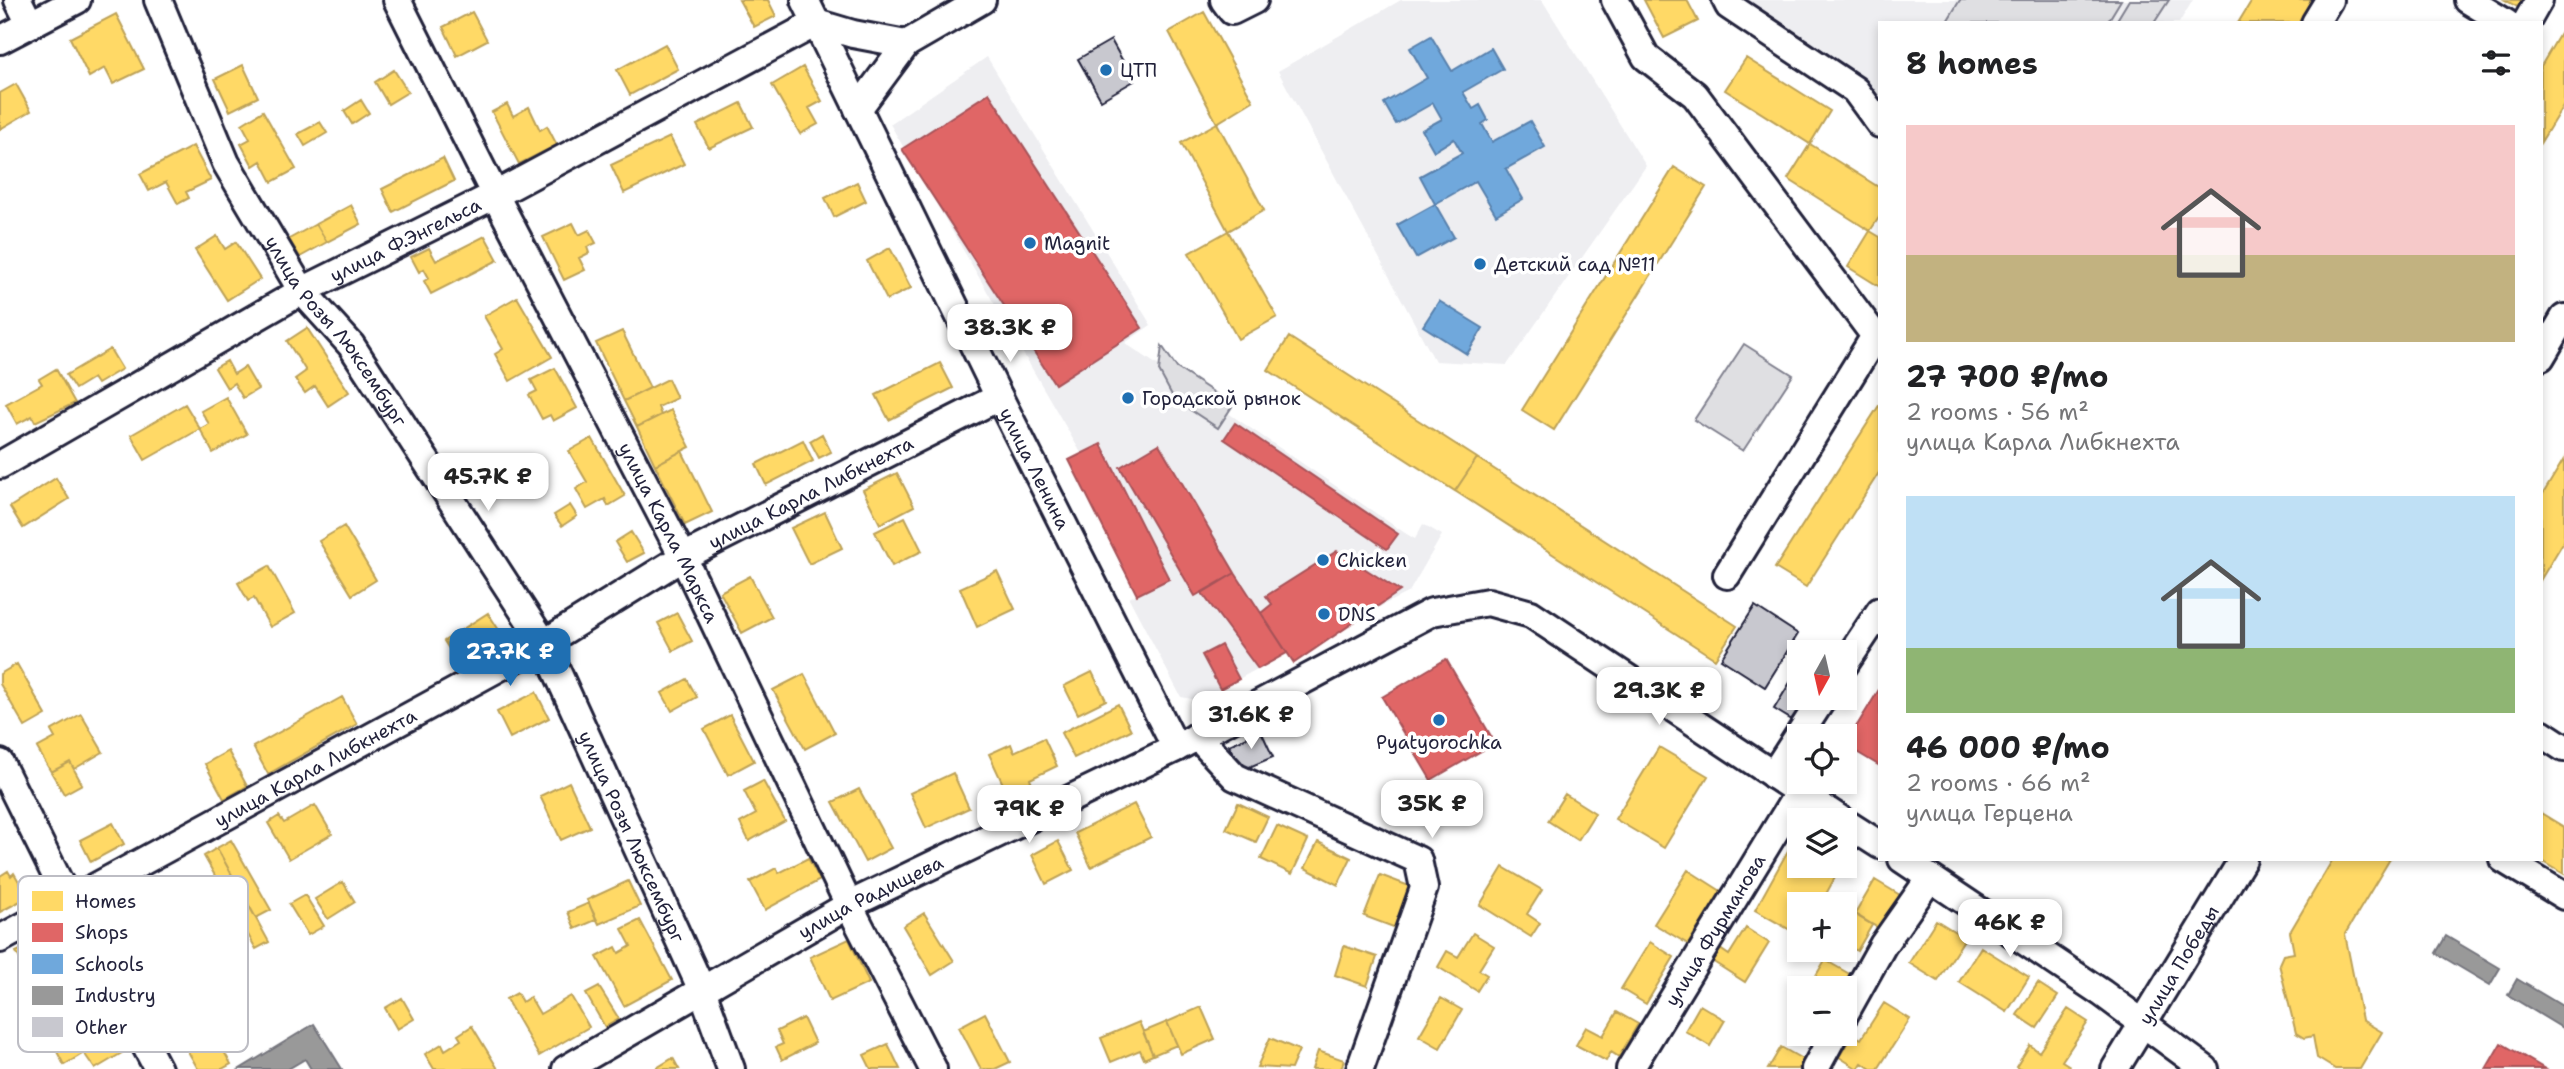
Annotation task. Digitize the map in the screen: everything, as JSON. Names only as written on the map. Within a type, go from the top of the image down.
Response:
[{"type":"street","points":[[0,40],[24,12],[78,0]]},
{"type":"street","name":"улица Розы Люксембург","points":[[158,0],[226,163],[302,291],[351,345],[544,643],[702,990],[731,1069]]},
{"type":"street","name":"улица Карла Маркса","points":[[397,0],[683,557],[849,905],[933,1069]]},
{"type":"street","points":[[858,109],[906,44],[982,0]]},
{"type":"street","points":[[1224,0],[1232,11],[1254,0]]},
{"type":"street","points":[[1615,0],[1646,57],[1695,95],[1875,336],[1727,575]]},
{"type":"street","points":[[1726,0],[1729,6],[1855,90],[1878,121]]},
{"type":"street","points":[[2316,21],[2329,0]]},
{"type":"street","points":[[2468,0],[2503,21]]},
{"type":"street","points":[[2527,21],[2539,0]]},
{"type":"street","points":[[811,11],[853,34],[906,44]]},
{"type":"street","name":"улица Ф.Энгельса","points":[[0,465],[302,291],[495,195],[811,11]]},
{"type":"street","name":"улица Ленина","points":[[811,11],[999,397],[1186,742],[1235,777],[1418,860],[1424,888],[1360,1069]]},
{"type":"street","points":[[2543,354],[2564,318]]},
{"type":"street","name":"улица Карла Либкнехта","points":[[117,876],[544,643],[683,557],[999,397]]},
{"type":"street","name":"улица Радищева","points":[[566,1069],[849,905],[1186,742],[1432,612],[1488,603],[1531,614],[1773,775]]},
{"type":"street","points":[[1857,646],[1878,614]]},
{"type":"street","points":[[1787,784],[1773,775],[1815,710]]},
{"type":"street","points":[[2543,734],[2564,748]]},
{"type":"street","points":[[0,763],[56,876]]},
{"type":"street","name":"улица Фурманова","points":[[1630,1069],[1798,794]]},
{"type":"street","points":[[1802,794],[1824,808]]},
{"type":"street","points":[[1857,830],[1878,844]]},
{"type":"street","points":[[1905,861],[2102,993],[2205,1069]]},
{"type":"street","name":"улица Победы","points":[[2115,1069],[2243,861]]},
{"type":"street","points":[[2506,861],[2564,896]]},
{"type":"street","points":[[1857,992],[1883,946],[1930,878]]},
{"type":"street","name":"улица Карла Либкнехта","points":[[0,939],[18,929]]},
{"type":"street","points":[[1815,1069],[1827,1046]]},
{"type":"street","points":[[149,1052],[158,1069]]},
{"type":"shaded area","name":"Детский сад №11","points":[[1401,0],[1542,0],[1646,166],[1507,365],[1435,361],[1278,71]]},
{"type":"shaded area","points":[[1736,0],[2193,0],[2180,21],[1878,21],[1878,99],[1866,81]]},
{"type":"shaded area","points":[[1960,0],[2121,0],[2108,21],[1947,21]]},
{"type":"shaded area","points":[[2129,0],[2169,0],[2155,21],[2116,21]]},
{"type":"shaded area","name":"Городской рынок","points":[[987,57],[1151,325],[1125,343],[1405,533],[1415,539],[1423,524],[1442,535],[1409,592],[1220,689],[1192,699],[1181,697],[1129,598],[1137,594],[1069,460],[1081,453],[890,124]]},
{"type":"shaded area","points":[[1744,344],[1793,375],[1743,451],[1694,420]]},
{"type":"shaded area","points":[[1162,346],[1177,368],[1233,405],[1218,428],[1174,399],[1159,371]]},
{"type":"building: Homes","points":[[739,0],[768,0],[776,16],[754,27]]},
{"type":"building: Homes","points":[[1644,0],[1687,0],[1698,21],[1664,38]]},
{"type":"building: Homes","points":[[2252,0],[2315,0],[2302,21],[2239,21]]},
{"type":"building: Homes","points":[[2505,0],[2526,0],[2521,9]]},
{"type":"building: Homes","points":[[472,12],[487,40],[457,56],[443,27]]},
{"type":"building: Homes","points":[[1204,12],[1253,101],[1217,123],[1169,32]]},
{"type":"building: Homes","points":[[116,14],[144,69],[113,84],[105,68],[89,77],[70,38]]},
{"type":"building: Homes","points":[[2564,27],[2564,104],[2543,139],[2543,63]]},
{"type":"building: Homes","points":[[665,44],[678,69],[630,95],[617,70]]},
{"type":"building: Homes","points":[[1746,58],[1830,111],[1810,144],[1725,90]]},
{"type":"building: Homes","points":[[243,65],[258,97],[230,111],[215,79]]},
{"type":"building: Homes","points":[[803,67],[822,101],[809,108],[818,124],[800,134],[772,85]]},
{"type":"building: Homes","points":[[394,70],[408,92],[388,104],[375,82]]},
{"type":"building: Homes","points":[[16,84],[31,111],[0,129],[0,93]]},
{"type":"building: Homes","points":[[361,100],[369,113],[352,124],[344,111]]},
{"type":"building: Homes","points":[[741,103],[753,127],[709,148],[697,125]]},
{"type":"building: Homes","points":[[507,104],[513,116],[529,107],[540,130],[547,126],[557,145],[519,164],[492,112]]},
{"type":"building: Homes","points":[[263,111],[296,169],[272,182],[261,161],[253,166],[241,144],[250,139],[242,124]]},
{"type":"building: Homes","points":[[320,122],[327,133],[305,146],[298,134]]},
{"type":"building: Homes","points":[[1217,123],[1264,210],[1228,231],[1181,143]]},
{"type":"building: Homes","points":[[670,137],[684,164],[624,193],[611,165]]},
{"type":"building: Homes","points":[[1810,144],[1878,187],[1878,219],[1870,231],[1788,179]]},
{"type":"building: Homes","points":[[193,146],[211,180],[186,192],[189,198],[178,204],[166,182],[149,191],[140,174]]},
{"type":"building: Homes","points":[[443,158],[454,181],[393,212],[382,189]]},
{"type":"building: Homes","points":[[1674,167],[1706,187],[1554,430],[1522,410]]},
{"type":"building: Homes","points":[[857,182],[866,201],[834,217],[825,198]]},
{"type":"building: Homes","points":[[351,205],[361,224],[327,242],[316,224]]},
{"type":"building: Homes","points":[[573,223],[579,235],[589,230],[596,243],[587,247],[589,253],[579,258],[585,270],[564,280],[543,237]]},
{"type":"building: Homes","points":[[316,224],[327,242],[300,257],[289,239]]},
{"type":"building: Homes","points":[[1228,231],[1277,317],[1238,339],[1189,253]]},
{"type":"building: Homes","points":[[1870,231],[1878,236],[1878,286],[1848,267]]},
{"type":"building: Homes","points":[[217,236],[225,249],[236,242],[260,279],[227,300],[195,250]]},
{"type":"building: Homes","points":[[485,236],[498,260],[431,294],[424,281],[429,278],[424,269],[419,272],[411,257],[429,248],[436,261]]},
{"type":"building: Homes","points":[[890,248],[911,288],[887,300],[867,261]]},
{"type":"building: Homes","points":[[517,297],[552,357],[510,381],[495,354],[503,349],[484,316]]},
{"type":"building: Homes","points":[[307,328],[349,392],[328,406],[315,386],[305,393],[295,379],[306,371],[287,341]]},
{"type":"building: Homes","points":[[622,331],[650,388],[624,401],[596,343]]},
{"type":"building: Homes","points":[[1289,337],[1477,458],[1455,491],[1268,370]]},
{"type":"building: Homes","points":[[110,349],[122,369],[97,384],[93,378],[75,389],[66,375]]},
{"type":"building: Homes","points":[[227,361],[234,374],[245,367],[258,389],[243,398],[234,383],[227,388],[215,368]]},
{"type":"building: Homes","points":[[940,363],[953,388],[889,420],[876,395]]},
{"type":"building: Homes","points":[[555,368],[577,408],[553,421],[550,415],[542,419],[529,395],[537,391],[531,380]]},
{"type":"building: Homes","points":[[56,369],[75,403],[35,422],[32,416],[17,424],[6,404],[42,384],[39,379]]},
{"type":"building: Homes","points":[[668,379],[677,398],[658,407],[661,415],[637,427],[624,401]]},
{"type":"building: Homes","points":[[226,397],[247,434],[213,453],[200,429],[209,424],[201,411]]},
{"type":"building: Homes","points":[[185,404],[200,429],[145,460],[131,435]]},
{"type":"building: Homes","points":[[1878,407],[1878,474],[1806,587],[1775,568]]},
{"type":"building: Homes","points":[[671,410],[690,447],[655,465],[637,427]]},
{"type":"building: Homes","points":[[822,434],[831,452],[819,458],[810,441]]},
{"type":"building: Homes","points":[[592,438],[625,496],[608,506],[605,499],[587,509],[576,489],[587,482],[569,451]]},
{"type":"building: Homes","points":[[803,440],[813,461],[766,485],[756,464]]},
{"type":"building: Homes","points":[[682,451],[712,512],[685,525],[655,465]]},
{"type":"building: Homes","points":[[1477,458],[1737,626],[1715,659],[1455,491]]},
{"type":"building: Homes","points":[[2564,459],[2564,541],[2543,576],[2543,494]]},
{"type":"building: Homes","points":[[897,473],[914,506],[880,524],[863,490]]},
{"type":"building: Homes","points":[[56,478],[69,499],[23,528],[10,507]]},
{"type":"building: Homes","points":[[570,505],[577,516],[562,526],[554,515]]},
{"type":"building: Homes","points":[[825,512],[842,548],[809,564],[791,528]]},
{"type":"building: Homes","points":[[905,517],[922,551],[892,566],[875,532]]},
{"type":"building: Homes","points":[[344,526],[376,580],[352,595],[319,541]]},
{"type":"building: Homes","points":[[631,532],[644,553],[627,562],[615,542]]},
{"type":"building: Homes","points":[[269,566],[295,613],[270,627],[254,598],[248,601],[238,583]]},
{"type":"building: Homes","points":[[997,571],[1015,609],[977,627],[960,588]]},
{"type":"building: Homes","points":[[750,576],[772,617],[742,633],[720,592]]},
{"type":"building: Homes","points":[[488,613],[506,641],[482,657],[478,651],[459,664],[444,641]]},
{"type":"building: Homes","points":[[677,613],[692,641],[673,651],[658,623]]},
{"type":"building: Homes","points":[[17,664],[46,715],[25,727],[0,684],[0,674]]},
{"type":"building: Homes","points":[[1092,672],[1106,700],[1078,714],[1064,686]]},
{"type":"building: Homes","points":[[804,674],[835,733],[805,749],[773,690]]},
{"type":"building: Homes","points":[[687,679],[697,697],[672,711],[662,693]]},
{"type":"building: Homes","points":[[536,692],[549,718],[510,738],[497,712]]},
{"type":"building: Homes","points":[[342,697],[357,724],[268,774],[253,747]]},
{"type":"building: Homes","points":[[1118,704],[1131,730],[1074,758],[1061,733]]},
{"type":"building: Homes","points":[[81,714],[103,752],[74,769],[70,762],[51,772],[37,748],[55,738],[51,731]]},
{"type":"building: Homes","points":[[730,715],[754,761],[728,775],[704,729]]},
{"type":"building: Homes","points":[[1044,738],[1057,766],[1030,779],[1032,784],[1008,795],[989,754],[1011,744],[1014,752]]},
{"type":"building: Homes","points":[[1659,747],[1708,776],[1664,848],[1615,819]]},
{"type":"building: Homes","points":[[228,751],[247,786],[224,799],[205,764]]},
{"type":"building: Homes","points":[[70,762],[82,784],[64,794],[51,772]]},
{"type":"building: Homes","points":[[953,773],[969,808],[926,828],[910,793]]},
{"type":"building: Homes","points":[[763,781],[785,821],[749,841],[740,823],[756,814],[744,791]]},
{"type":"building: Homes","points":[[569,782],[590,827],[561,840],[540,796]]},
{"type":"building: Homes","points":[[859,789],[891,848],[865,862],[833,802]]},
{"type":"building: Homes","points":[[1565,794],[1595,813],[1578,840],[1548,821]]},
{"type":"building: Homes","points":[[1238,803],[1268,817],[1256,842],[1226,829]]},
{"type":"building: Homes","points":[[1134,804],[1151,837],[1091,867],[1075,833]]},
{"type":"building: Homes","points":[[315,805],[332,834],[289,859],[268,823],[279,816],[284,823]]},
{"type":"building: Homes","points":[[2543,814],[2564,827],[2564,874],[2542,861]]},
{"type":"building: Homes","points":[[113,823],[124,844],[91,862],[80,840]]},
{"type":"building: Homes","points":[[1277,826],[1308,840],[1292,874],[1261,859]]},
{"type":"building: Homes","points":[[231,840],[271,910],[256,918],[248,904],[248,876],[233,876],[217,848]]},
{"type":"building: Homes","points":[[1058,841],[1073,870],[1046,884],[1032,855]]},
{"type":"building: Homes","points":[[1318,842],[1351,858],[1338,885],[1305,868]]},
{"type":"building: Homes","points":[[217,848],[232,876],[215,876],[204,856]]},
{"type":"building: Homes","points":[[1787,852],[1787,878],[1835,878],[1827,892],[1787,892],[1787,928],[1755,910]]},
{"type":"building: Homes","points":[[808,858],[820,880],[765,910],[750,882],[776,868],[779,873]]},
{"type":"building: Homes","points":[[2332,861],[2389,861],[2345,934],[2362,1020],[2382,1032],[2360,1069],[2335,1069],[2317,1058],[2313,1036],[2304,1038],[2296,1033],[2279,964],[2283,955],[2294,953],[2290,932]]},
{"type":"building: Homes","points":[[1503,867],[1542,890],[1527,914],[1540,923],[1531,937],[1480,905]]},
{"type":"building: Homes","points":[[1688,870],[1721,891],[1688,944],[1654,924]]},
{"type":"building: Homes","points":[[8,871],[11,876],[14,873],[18,880],[18,902],[0,912],[0,876]]},
{"type":"building: Homes","points":[[1380,875],[1412,887],[1396,928],[1364,916]]},
{"type":"building: Homes","points":[[1875,880],[1900,895],[1880,929],[1857,915]]},
{"type":"building: Homes","points":[[628,881],[640,906],[599,924],[587,900]]},
{"type":"building: Homes","points":[[343,882],[355,902],[328,919],[315,899]]},
{"type":"building: Homes","points":[[305,895],[324,926],[308,935],[289,904]]},
{"type":"building: Homes","points":[[589,903],[596,920],[575,929],[568,912]]},
{"type":"building: Homes","points":[[248,904],[269,942],[256,949],[248,935]]},
{"type":"building: Homes","points":[[924,913],[954,961],[932,975],[903,926]]},
{"type":"building: Homes","points":[[1857,916],[1872,925],[1857,951]]},
{"type":"building: Homes","points":[[640,920],[672,980],[624,1006],[597,957],[616,947],[619,953],[631,946],[622,929]]},
{"type":"building: Homes","points":[[1936,920],[1965,938],[1938,981],[1909,963]]},
{"type":"building: Homes","points":[[1746,928],[1769,943],[1745,982],[1712,961],[1720,949],[1729,955]]},
{"type":"building: Homes","points":[[1473,933],[1494,946],[1479,970],[1487,975],[1477,991],[1438,967],[1447,951],[1458,957]]},
{"type":"building: Homes","points":[[849,939],[869,983],[830,1001],[810,957]]},
{"type":"building: Homes","points":[[1650,942],[1674,957],[1646,1004],[1621,989]]},
{"type":"building: Homes","points":[[1344,946],[1377,957],[1367,986],[1335,975]]},
{"type":"building: Homes","points":[[1981,947],[2029,977],[2007,1012],[1959,982]]},
{"type":"building: Homes","points":[[1824,962],[1828,962],[1853,976],[1816,976]]},
{"type":"building: Homes","points":[[2038,983],[2058,996],[2037,1028],[2017,1015]]},
{"type":"building: Homes","points":[[599,987],[619,1019],[605,1027],[586,994]]},
{"type":"building: Homes","points":[[517,993],[522,1002],[530,997],[540,1014],[571,996],[589,1027],[539,1056],[506,999]]},
{"type":"building: Homes","points":[[402,998],[414,1019],[397,1029],[385,1008]]},
{"type":"building: Homes","points":[[1441,998],[1462,1010],[1440,1048],[1419,1036]]},
{"type":"building: Homes","points":[[1884,1003],[1910,1019],[1878,1069],[1871,1069],[1862,1063],[1858,1069],[1839,1057],[1846,1046],[1857,1046],[1857,1036],[1861,1039]]},
{"type":"building: Homes","points":[[1700,1005],[1725,1020],[1710,1046],[1685,1031]]},
{"type":"building: Homes","points":[[1201,1007],[1215,1039],[1181,1054],[1167,1022]]},
{"type":"building: Homes","points":[[2068,1009],[2088,1022],[2062,1061],[2070,1066],[2068,1069],[2016,1067],[2030,1045],[2039,1052]]},
{"type":"building: Homes","points":[[1617,1012],[1638,1024],[1619,1057],[1611,1052],[1606,1061],[1576,1045],[1586,1027],[1603,1036]]},
{"type":"building: Homes","points":[[985,1013],[1010,1062],[995,1069],[981,1069],[959,1027]]},
{"type":"building: Homes","points":[[803,1018],[815,1043],[782,1060],[776,1047],[783,1044],[777,1031]]},
{"type":"building: Homes","points":[[1139,1022],[1153,1055],[1144,1059],[1140,1050],[1111,1062],[1101,1038]]},
{"type":"building: Homes","points":[[1167,1022],[1177,1045],[1153,1055],[1143,1032]]},
{"type":"building: Homes","points":[[472,1026],[498,1069],[434,1069],[425,1054],[442,1044],[445,1050],[461,1040],[458,1035]]},
{"type":"building: Homes","points":[[1270,1038],[1299,1050],[1291,1069],[1257,1067]]},
{"type":"building: Homes","points":[[888,1044],[900,1069],[871,1069],[864,1055]]},
{"type":"building: Homes","points":[[1781,1047],[1804,1060],[1798,1069],[1768,1069]]},
{"type":"building: Homes","points":[[1318,1051],[1344,1060],[1341,1069],[1312,1069]]},
{"type":"building: Homes","points":[[57,1052],[124,1052],[95,1069],[84,1053],[64,1065]]},
{"type":"building: Homes","points":[[188,1052],[224,1052],[231,1064],[222,1069],[198,1069]]},
{"type":"building: Homes","points":[[673,1058],[679,1069],[655,1069]]},
{"type":"building: Shops","points":[[989,93],[1142,328],[1055,384],[902,149]]},
{"type":"building: Shops","points":[[1235,423],[1398,534],[1387,549],[1224,439]]},
{"type":"building: Shops","points":[[1101,444],[1169,579],[1137,595],[1069,460]]},
{"type":"building: Shops","points":[[1159,444],[1235,573],[1195,596],[1120,467]]},
{"type":"building: Shops","points":[[1337,551],[1400,591],[1294,663],[1261,613],[1272,604],[1266,596]]},
{"type":"building: Shops","points":[[1235,573],[1287,653],[1258,669],[1202,593]]},
{"type":"building: Shops","points":[[1221,645],[1239,679],[1220,689],[1202,655]]},
{"type":"building: Shops","name":"Pyatyorochka","points":[[1446,659],[1495,743],[1431,780],[1382,697]]},
{"type":"building: Shops","points":[[1878,691],[1878,765],[1857,752],[1857,725]]},
{"type":"building: Shops","points":[[2501,1043],[2545,1069],[2486,1069]]},
{"type":"building: Schools","points":[[1431,36],[1452,71],[1491,48],[1503,69],[1463,92],[1473,109],[1480,105],[1488,120],[1482,124],[1492,142],[1530,121],[1545,147],[1506,169],[1523,199],[1496,215],[1476,181],[1435,204],[1420,176],[1462,153],[1454,139],[1434,151],[1422,130],[1442,119],[1433,103],[1396,124],[1384,103],[1427,78],[1410,48]]},
{"type":"building: Schools","points":[[1435,204],[1454,237],[1416,258],[1397,225]]},
{"type":"building: Schools","points":[[1439,301],[1483,328],[1467,354],[1423,326]]},
{"type":"building: Industry","points":[[2446,936],[2500,968],[2490,985],[2436,953]]},
{"type":"building: Industry","points":[[2517,979],[2564,1007],[2564,1029],[2508,995]]},
{"type":"building: Industry","points":[[314,1024],[342,1069],[311,1069],[305,1059],[288,1069],[240,1069]]},
{"type":"building: Other","name":"ЦТП","points":[[1111,40],[1134,81],[1101,100],[1078,59]]},
{"type":"building: Other","points":[[1755,606],[1798,634],[1794,640],[1787,640],[1787,652],[1765,687],[1721,659]]},
{"type":"building: Other","points":[[1787,688],[1787,710],[1805,710],[1797,723],[1774,709]]},
{"type":"building: Other","points":[[1261,731],[1273,757],[1240,771],[1229,745]]},
{"type":"place","name":"ЦТП","points":[[1106,70]]},
{"type":"place","name":"Magnit","points":[[1030,243]]},
{"type":"place","name":"Детский сад №11","points":[[1480,264]]},
{"type":"place","name":"Городской рынок","points":[[1128,398]]},
{"type":"place","name":"Chicken","points":[[1323,560]]},
{"type":"place","name":"DNS","points":[[1324,614]]},
{"type":"place","name":"Pyatyorochka","points":[[1439,720]]}]
